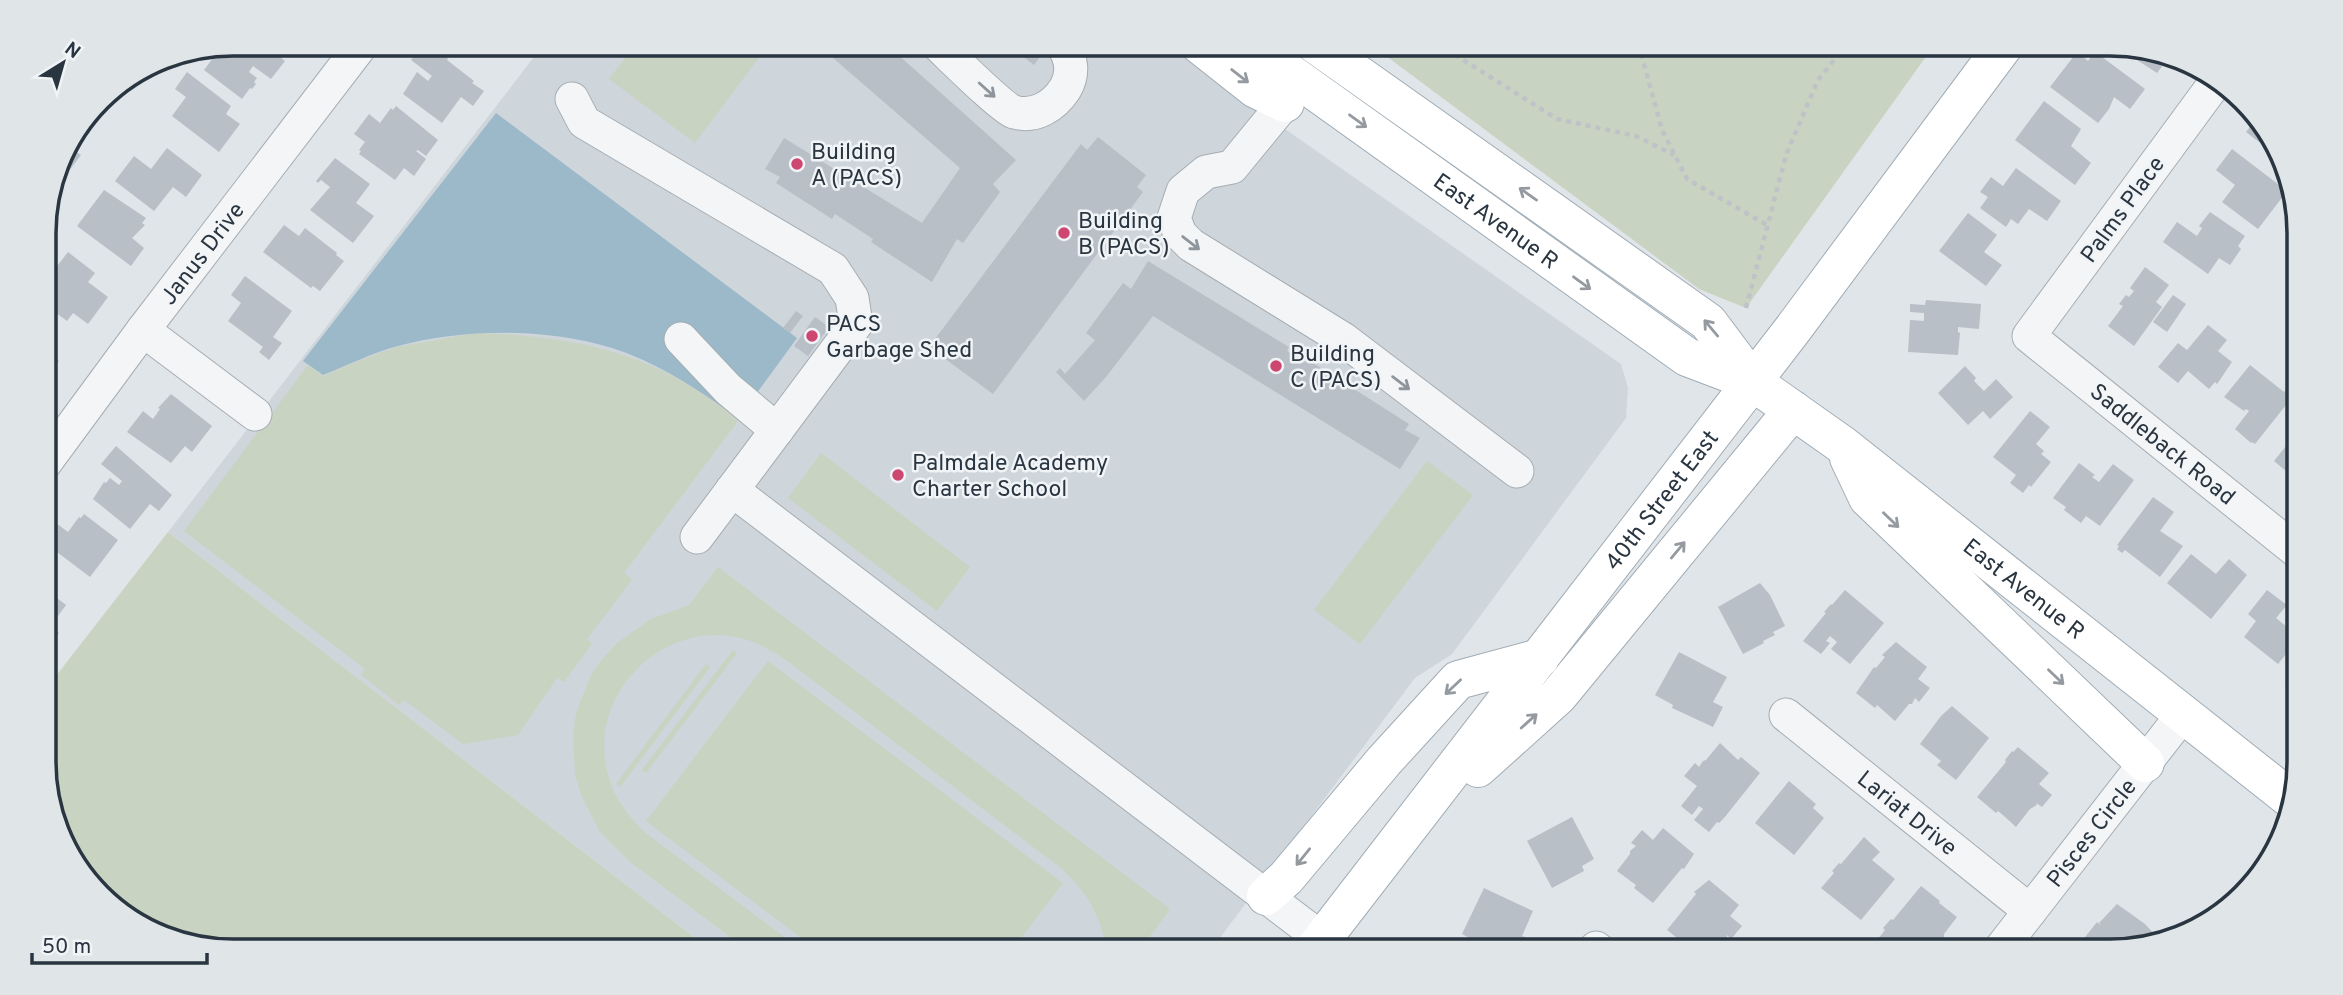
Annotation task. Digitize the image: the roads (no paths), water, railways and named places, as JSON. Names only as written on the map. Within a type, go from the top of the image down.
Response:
[{"type":"main road","points":[[1214,56],[1256,89],[1294,92]]},
{"type":"main road","name":"East Avenue R","points":[[1260,56],[1294,92],[1687,357],[1753,382],[1841,444],[2284,794]]},
{"type":"main road","name":"East Avenue R","points":[[1332,56],[1708,323],[1753,382]]},
{"type":"main road","name":"40th Street East","points":[[1322,939],[1753,382],[1997,56]]},
{"type":"main road","points":[[1406,832],[1558,696],[1793,410]]},
{"type":"main road","points":[[1841,444],[1868,498],[2145,763]]},
{"type":"main road","points":[[1266,896],[1286,878],[1384,761],[1458,680],[1540,658]]},
{"type":"street","name":"Janus Drive","points":[[56,448],[353,56]]},
{"type":"street","points":[[950,56],[1013,112],[1033,113],[1053,103],[1069,82],[1069,56]]},
{"type":"street","name":"Palms Place","points":[[2029,336],[2211,88]]},
{"type":"street","points":[[1294,92],[1233,167],[1206,172],[1183,191],[1174,218],[1180,234],[1192,245],[1343,339],[1517,471]]},
{"type":"street","points":[[572,99],[584,122],[833,269],[852,298],[856,324],[697,537]]},
{"type":"street","points":[[143,330],[255,414]]},
{"type":"street","name":"Saddleback Road","points":[[2029,336],[2287,543]]},
{"type":"street","points":[[681,339],[728,389],[777,430]]},
{"type":"street","points":[[732,490],[1266,896],[1311,939]]},
{"type":"street","name":"Pisces Circle","points":[[2008,939],[2184,713]]},
{"type":"street","name":"Lariat Drive","points":[[1786,715],[2030,911]]},
{"type":"water","points":[[496,113],[797,338],[738,419],[692,387],[643,360],[615,349],[554,336],[489,333],[427,340],[379,352],[323,375],[303,361]]},
{"type":"place","name":"Building A (PACS)","points":[[797,164]]},
{"type":"place","name":"Building B (PACS)","points":[[1064,233]]},
{"type":"place","name":"PACS Garbage Shed","points":[[812,336]]},
{"type":"place","name":"Building C (PACS)","points":[[1276,366]]},
{"type":"place","name":"Palmdale Academy Charter School","points":[[898,475]]}]
